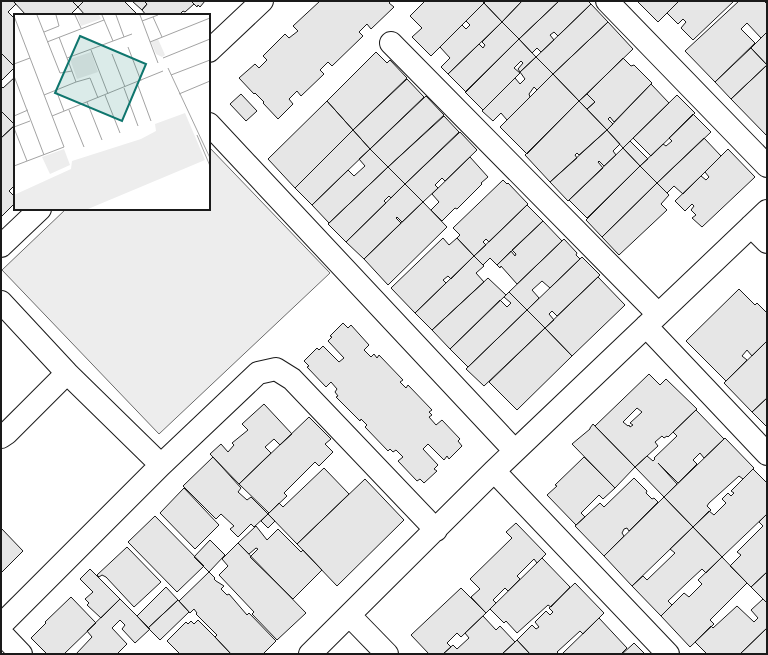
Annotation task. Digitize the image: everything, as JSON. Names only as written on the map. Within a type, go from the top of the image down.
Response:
[{"type":"street","points":[[210,50],[262,1]]},
{"type":"street","points":[[607,1],[767,166]]},
{"type":"street","points":[[391,42],[652,320],[767,454]]},
{"type":"street","points":[[210,125],[516,451]]},
{"type":"street","points":[[1,246],[39,210]]},
{"type":"street","points":[[310,654],[350,616],[494,471],[767,211]]},
{"type":"street","points":[[751,226],[767,242]]},
{"type":"street","points":[[1,302],[67,373],[161,465]]},
{"type":"street","points":[[1,625],[161,465],[258,373],[276,369],[292,379],[436,530]]},
{"type":"street","points":[[1,436],[7,433],[67,373]]},
{"type":"street","points":[[494,471],[668,654]]},
{"type":"street","points":[[350,616],[387,654]]},
{"type":"street","points":[[1,633],[21,654]]},
{"type":"shaded area","points":[[210,148],[330,273],[159,434],[2,270],[65,210],[210,210]]},
{"type":"building","points":[[1,1],[13,1],[16,4],[8,12],[14,16],[14,66],[1,53]]},
{"type":"building","points":[[13,1],[72,1],[78,7],[71,14],[25,14]]},
{"type":"building","points":[[72,1],[84,1],[78,7]]},
{"type":"building","points":[[84,1],[124,1],[137,14],[84,14],[78,7]]},
{"type":"building","points":[[132,1],[144,1],[147,4],[142,10]]},
{"type":"building","points":[[144,1],[191,1],[194,4],[185,12],[183,11],[180,14],[145,14],[142,10],[147,4]]},
{"type":"building","points":[[191,1],[205,1],[200,7],[198,5],[197,7]]},
{"type":"building","points":[[320,1],[391,1],[389,3],[394,7],[371,29],[367,24],[359,32],[363,36],[332,66],[328,62],[320,70],[324,74],[301,96],[297,91],[289,99],[293,104],[278,119],[263,103],[264,102],[239,78],[255,64],[259,68],[267,60],[263,56],[285,34],[289,38],[298,31],[293,26]]},
{"type":"building","points":[[425,1],[482,1],[484,3],[431,56],[412,37],[422,28],[410,16]]},
{"type":"building","points":[[486,1],[522,1],[502,22],[484,3]]},
{"type":"building","points":[[522,1],[559,1],[519,39],[502,22]]},
{"type":"building","points":[[559,1],[588,1],[591,4],[558,36],[554,32],[550,35],[554,40],[541,52],[537,48],[532,53],[519,39]]},
{"type":"building","points":[[637,1],[679,1],[658,22]]},
{"type":"building","points":[[679,1],[734,1],[693,40],[681,28],[686,22],[683,19],[678,24],[667,13]]},
{"type":"building","points":[[739,1],[764,1],[767,4],[767,32],[761,38],[747,23],[741,29],[755,43],[715,82],[685,51]]},
{"type":"building","points":[[484,3],[502,22],[448,74],[441,67],[450,58],[440,47],[462,25],[466,29],[470,25],[466,21]]},
{"type":"building","points":[[591,4],[608,22],[553,74],[536,57]]},
{"type":"building","points":[[502,22],[519,39],[466,92],[448,74],[479,44],[483,48],[485,45],[482,42]]},
{"type":"building","points":[[608,22],[633,49],[579,101],[553,74]]},
{"type":"building","points":[[767,32],[767,65],[751,48]]},
{"type":"building","points":[[519,39],[536,57],[520,72],[518,69],[523,63],[521,61],[514,68],[520,73],[483,110],[465,92]]},
{"type":"building","points":[[751,48],[767,65],[731,99],[715,82]]},
{"type":"building","points":[[376,52],[387,63],[390,60],[407,78],[353,130],[327,101]]},
{"type":"building","points":[[1,53],[14,66],[14,68],[1,81]]},
{"type":"building","points":[[536,57],[553,74],[537,90],[534,87],[529,94],[530,97],[507,120],[501,113],[493,121],[482,111],[515,78],[520,84],[525,79],[520,72]]},
{"type":"building","points":[[623,58],[631,66],[634,65],[652,83],[614,122],[610,117],[608,119],[613,124],[607,130],[587,109],[595,102],[587,94]]},
{"type":"building","points":[[767,65],[767,136],[731,99]]},
{"type":"building","points":[[553,74],[579,101],[527,154],[500,127]]},
{"type":"building","points":[[14,78],[14,124],[1,111],[1,86],[3,88]]},
{"type":"building","points":[[407,79],[424,97],[370,149],[353,130]]},
{"type":"building","points":[[651,84],[669,103],[623,148],[607,130]]},
{"type":"building","points":[[241,94],[257,111],[246,121],[230,104]]},
{"type":"building","points":[[587,94],[595,102],[587,109],[579,101]]},
{"type":"building","points":[[677,95],[695,113],[651,156],[633,138]]},
{"type":"building","points":[[426,96],[444,115],[388,167],[370,149]]},
{"type":"building","points":[[327,101],[353,130],[295,188],[268,159]]},
{"type":"building","points":[[579,101],[607,130],[579,155],[577,153],[575,155],[577,158],[550,182],[525,155]]},
{"type":"building","points":[[1,111],[14,124],[14,126],[1,138]]},
{"type":"building","points":[[693,114],[711,132],[657,183],[640,166],[663,144],[666,146],[672,141],[669,138]]},
{"type":"building","points":[[444,116],[459,132],[405,184],[388,167]]},
{"type":"building","points":[[14,126],[14,186],[9,191],[14,196],[14,204],[1,217],[1,138]]},
{"type":"building","points":[[353,130],[370,149],[312,205],[295,188]]},
{"type":"building","points":[[607,130],[620,144],[613,151],[616,155],[604,166],[599,161],[598,162],[603,168],[568,201],[550,182]]},
{"type":"building","points":[[460,132],[477,150],[445,181],[442,178],[435,185],[438,188],[423,202],[405,184]]},
{"type":"building","points":[[704,138],[721,156],[683,194],[674,186],[667,193],[657,183]]},
{"type":"building","points":[[630,141],[648,159],[640,166],[623,148]]},
{"type":"building","points":[[623,148],[640,166],[587,218],[569,200]]},
{"type":"building","points":[[370,149],[388,167],[329,223],[312,205],[348,170],[354,176],[365,166],[359,159]]},
{"type":"building","points":[[728,149],[755,177],[702,227],[692,218],[696,215],[691,210],[694,206],[692,204],[685,211],[675,201],[701,176],[706,180],[709,177],[705,172]]},
{"type":"building","points":[[470,157],[488,177],[457,209],[455,208],[442,221],[431,210],[439,202],[432,194]]},
{"type":"building","points":[[640,166],[657,183],[602,237],[586,220]]},
{"type":"building","points":[[388,167],[405,184],[391,198],[389,196],[384,201],[386,203],[346,242],[328,224]]},
{"type":"building","points":[[503,180],[507,184],[508,183],[528,204],[489,242],[486,239],[483,242],[486,245],[474,256],[457,238],[460,235],[453,228]]},
{"type":"building","points":[[657,183],[669,195],[661,204],[667,210],[619,255],[602,237]]},
{"type":"building","points":[[405,184],[423,202],[402,222],[397,217],[396,218],[401,223],[364,259],[346,242]]},
{"type":"building","points":[[423,202],[447,227],[388,285],[364,259]]},
{"type":"building","points":[[527,205],[543,221],[497,265],[490,258],[483,265],[474,256]]},
{"type":"building","points":[[543,221],[562,241],[517,284],[501,266],[500,268],[497,265],[511,251],[515,256],[516,254],[512,250]]},
{"type":"building","points":[[443,238],[449,245],[457,238],[474,256],[451,279],[448,276],[443,280],[446,283],[415,313],[391,288]]},
{"type":"building","points":[[564,239],[577,253],[576,255],[580,259],[550,288],[542,281],[532,290],[539,298],[527,310],[509,292]]},
{"type":"building","points":[[474,256],[484,266],[476,273],[484,282],[432,330],[415,313]]},
{"type":"building","points":[[582,257],[600,275],[557,316],[552,311],[549,314],[554,320],[545,328],[527,310]]},
{"type":"building","points":[[598,277],[625,305],[572,356],[545,328]]},
{"type":"building","points":[[488,278],[506,295],[450,349],[432,330]]},
{"type":"building","points":[[739,289],[755,305],[757,303],[767,313],[767,341],[752,356],[747,350],[742,356],[747,360],[726,381],[686,341]]},
{"type":"building","points":[[509,292],[527,310],[468,367],[450,349],[500,300],[507,307],[511,303],[504,297]]},
{"type":"building","points":[[527,310],[545,328],[484,386],[466,369]]},
{"type":"building","points":[[343,323],[348,328],[351,325],[369,345],[364,350],[371,357],[374,354],[377,358],[379,355],[403,380],[400,382],[406,388],[408,385],[432,410],[429,412],[432,415],[429,417],[436,425],[442,420],[460,439],[458,441],[462,446],[449,459],[447,456],[444,460],[428,444],[423,449],[438,465],[434,469],[437,471],[424,483],[420,479],[417,481],[398,461],[403,457],[396,450],[393,452],[390,449],[388,451],[365,427],[367,425],[361,419],[360,421],[336,397],[338,396],[335,392],[337,389],[331,382],[326,387],[307,367],[309,366],[304,361],[317,348],[319,350],[323,346],[339,362],[344,358],[328,341],[332,337],[330,336]]},
{"type":"building","points":[[545,328],[572,356],[517,410],[489,382]]},
{"type":"building","points":[[767,341],[767,398],[752,412],[724,383]]},
{"type":"building","points":[[649,374],[660,385],[666,379],[697,409],[668,437],[667,436],[664,438],[662,436],[655,442],[658,446],[635,467],[595,426]],"holes":[[[637,408],[642,412],[630,423],[633,425],[630,427],[623,422]]]},
{"type":"building","points":[[767,398],[767,427],[752,412]]},
{"type":"building","points":[[264,404],[292,434],[280,445],[274,439],[265,447],[271,453],[239,484],[210,454],[221,444],[228,452],[234,445],[232,443],[248,430],[242,424]]},
{"type":"building","points":[[696,410],[724,439],[704,458],[700,453],[693,460],[697,464],[678,483],[658,463],[677,484],[664,497],[635,467],[647,456],[653,461],[655,459],[654,458],[677,436],[673,432]]},
{"type":"building","points":[[309,417],[331,439],[325,444],[333,452],[319,466],[315,462],[284,493],[287,496],[269,513],[239,484]]},
{"type":"building","points":[[593,424],[635,467],[615,488],[572,444],[590,429]]},
{"type":"building","points":[[725,438],[754,468],[743,479],[739,476],[709,503],[707,506],[711,510],[693,527],[664,497]]},
{"type":"building","points":[[213,457],[241,488],[238,492],[247,500],[251,497],[268,514],[254,527],[251,524],[238,537],[230,529],[234,526],[221,514],[216,519],[183,486]]},
{"type":"building","points":[[584,457],[615,488],[603,499],[599,495],[581,513],[585,517],[576,525],[547,495],[557,486],[555,485]]},
{"type":"building","points":[[324,468],[349,494],[297,544],[268,514],[279,503],[283,507]]},
{"type":"building","points":[[753,469],[767,483],[767,514],[722,557],[693,527],[709,511],[714,515],[726,503],[722,499],[728,493],[731,496],[734,493],[731,491]]},
{"type":"building","points":[[634,478],[647,491],[646,493],[652,499],[654,498],[658,502],[629,531],[627,528],[624,529],[622,533],[624,536],[604,556],[575,526],[600,503],[604,507]]},
{"type":"building","points":[[365,479],[404,520],[337,586],[297,544]]},
{"type":"building","points":[[184,488],[219,525],[195,549],[160,513]]},
{"type":"building","points":[[664,497],[693,527],[632,586],[604,556]]},
{"type":"building","points":[[268,514],[275,521],[268,528],[261,521]]},
{"type":"building","points":[[767,514],[767,572],[751,587],[730,566],[741,555],[737,552],[763,526],[759,522]]},
{"type":"building","points":[[155,516],[204,566],[177,592],[128,542]]},
{"type":"building","points":[[516,523],[546,554],[537,563],[534,559],[517,576],[520,579],[508,591],[505,588],[493,600],[496,603],[486,613],[471,597],[480,589],[470,579],[512,538],[506,532]]},
{"type":"building","points":[[256,526],[267,540],[278,529],[301,552],[303,550],[322,570],[293,599],[250,557],[258,549],[256,548],[249,554],[238,543]]},
{"type":"building","points":[[693,527],[722,557],[706,573],[702,569],[668,601],[672,605],[661,616],[632,586],[643,576],[647,580],[675,553],[670,549]]},
{"type":"building","points":[[1,528],[23,551],[1,573]]},
{"type":"building","points":[[210,540],[225,555],[209,572],[194,557]]},
{"type":"building","points":[[238,543],[306,613],[277,640],[252,614],[254,612],[219,575],[228,566],[222,559]]},
{"type":"building","points":[[127,547],[161,582],[134,607],[106,577],[102,575],[99,577],[97,575]]},
{"type":"building","points":[[722,557],[747,583],[710,620],[714,624],[690,647],[661,616],[684,593],[689,597],[702,584],[698,580]]},
{"type":"building","points":[[542,558],[570,587],[551,607],[548,605],[517,633],[506,621],[504,623],[490,609]]},
{"type":"building","points":[[90,569],[120,599],[101,618],[87,605],[89,603],[85,599],[93,592],[80,579]]},
{"type":"building","points":[[209,572],[216,581],[224,586],[221,589],[227,595],[229,594],[247,615],[249,613],[276,641],[263,654],[231,654],[215,637],[217,635],[196,614],[197,613],[194,609],[190,613],[179,601]]},
{"type":"building","points":[[767,572],[767,603],[751,587]]},
{"type":"building","points":[[575,583],[604,613],[583,634],[580,631],[557,652],[559,654],[530,654],[517,640],[532,625],[536,629],[539,627],[535,622],[546,611],[550,615],[553,612],[549,608]]},
{"type":"building","points":[[166,587],[178,600],[148,628],[137,616]]},
{"type":"building","points":[[461,588],[486,613],[461,637],[457,633],[447,643],[451,647],[443,654],[429,654],[411,635]]},
{"type":"building","points":[[71,597],[96,623],[64,654],[47,654],[31,638]]},
{"type":"building","points":[[120,599],[150,629],[135,643],[122,629],[125,625],[120,620],[112,628],[127,644],[117,654],[76,654],[92,637],[87,631]]},
{"type":"building","points":[[763,599],[767,603],[767,628],[740,654],[707,654],[695,642],[711,626],[713,628],[737,606],[754,622],[758,618],[751,610]]},
{"type":"building","points":[[178,600],[189,612],[160,640],[148,628]]},
{"type":"building","points":[[483,616],[496,630],[500,626],[515,642],[502,654],[443,654],[453,645],[457,649],[469,638],[465,633]]},
{"type":"building","points":[[599,618],[627,648],[621,654],[562,654]]},
{"type":"building","points":[[198,620],[231,654],[180,654],[167,641],[186,622],[188,624],[191,621],[194,624]]},
{"type":"building","points":[[767,628],[767,654],[740,654]]},
{"type":"building","points":[[517,640],[530,654],[502,654],[515,642]]},
{"type":"building","points":[[634,643],[645,654],[622,654],[632,645]]}]
